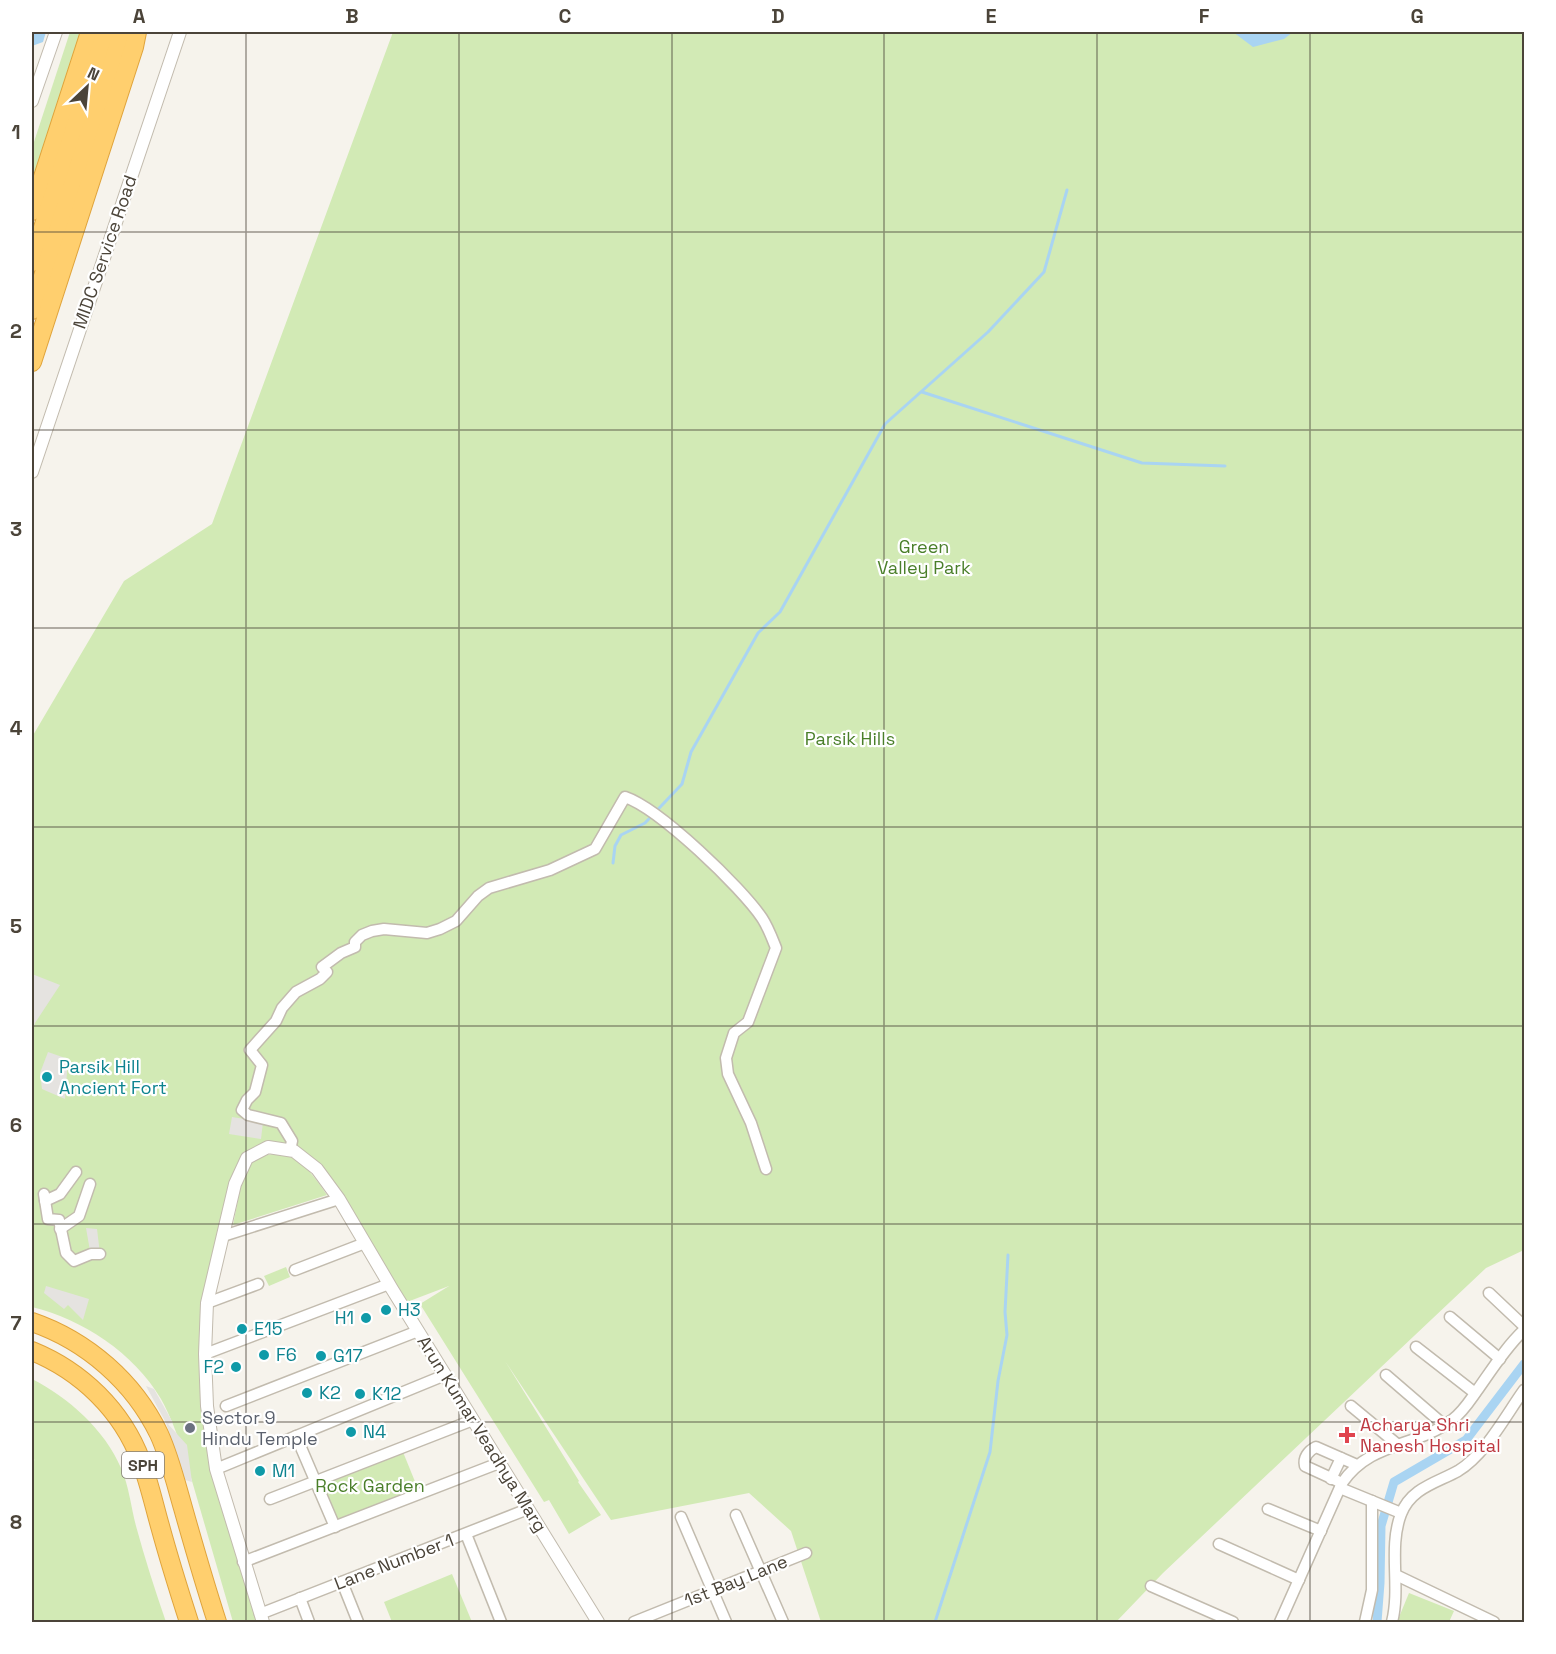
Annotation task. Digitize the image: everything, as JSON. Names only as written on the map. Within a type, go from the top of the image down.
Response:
[{"type":"highway","points":[[32,210],[90,32]]},
{"type":"highway","points":[[32,310],[106,32]]},
{"type":"highway","points":[[32,262],[62,193],[123,32]]},
{"type":"highway","points":[[32,362],[137,32]]},
{"type":"highway","name":"SPH","points":[[32,1323],[54,1331],[91,1353],[123,1381],[149,1415],[167,1454],[197,1560],[218,1623]]},
{"type":"highway","name":"SPH","points":[[32,1351],[60,1364],[90,1386],[126,1429],[142,1462],[189,1623]]},
{"type":"street","points":[[32,101],[57,32]]},
{"type":"street","name":"MIDC Service Road","points":[[32,472],[180,32]]},
{"type":"street","points":[[262,1618],[216,1469],[207,1406],[205,1354],[207,1303],[235,1184],[247,1158],[268,1148],[290,1150],[292,1141],[281,1123],[274,1119],[248,1115],[242,1110],[247,1100],[255,1092],[262,1065],[250,1050],[276,1021],[282,1008],[296,992],[327,972],[322,967],[341,953],[355,947],[362,935],[384,929],[426,933],[440,929],[456,921],[478,896],[489,888],[550,870],[595,849],[625,797],[636,801],[717,868],[742,894],[763,919],[776,948],[748,1022],[734,1033],[726,1058],[728,1074],[751,1123],[766,1169]]},
{"type":"street","name":"Arun Kumar Veadhya Marg","points":[[290,1150],[317,1169],[339,1199],[598,1623]]},
{"type":"street","points":[[76,1172],[60,1194],[45,1198],[48,1219],[59,1220],[66,1254],[74,1261],[91,1254],[100,1254]]},
{"type":"street","points":[[60,1229],[79,1216],[90,1184]]},
{"type":"street","points":[[223,1236],[339,1199]]},
{"type":"street","points":[[295,1270],[365,1243]]},
{"type":"street","points":[[207,1303],[258,1284]]},
{"type":"street","points":[[205,1354],[389,1284]]},
{"type":"street","points":[[1338,1483],[1357,1465],[1397,1444],[1422,1436],[1453,1420],[1475,1394],[1524,1328],[1490,1293]]},
{"type":"street","points":[[1450,1317],[1500,1359]]},
{"type":"street","points":[[226,1406],[418,1331]]},
{"type":"street","points":[[1416,1347],[1475,1394]]},
{"type":"street","points":[[216,1469],[445,1375]]},
{"type":"street","points":[[1386,1375],[1444,1425]]},
{"type":"street","points":[[1392,1623],[1396,1602],[1395,1538],[1398,1512],[1423,1487],[1460,1470],[1483,1449],[1524,1390]]},
{"type":"street","points":[[1351,1406],[1397,1444]]},
{"type":"street","points":[[270,1500],[473,1420]]},
{"type":"street","points":[[296,1436],[335,1527]]},
{"type":"street","points":[[1357,1465],[1316,1447],[1310,1450],[1304,1461],[1305,1466],[1398,1512]]},
{"type":"street","points":[[1280,1623],[1321,1531],[1338,1483],[1341,1458]]},
{"type":"street","points":[[243,1562],[499,1462]]},
{"type":"street","points":[[1365,1623],[1372,1590],[1372,1501]]},
{"type":"street","name":"Lane Number 1","points":[[262,1618],[300,1598],[528,1509]]},
{"type":"street","points":[[1268,1509],[1321,1531]]},
{"type":"street","points":[[736,1515],[783,1623]]},
{"type":"street","points":[[681,1517],[726,1623]]},
{"type":"street","points":[[466,1534],[501,1623]]},
{"type":"street","points":[[1219,1544],[1299,1580]]},
{"type":"street","name":"1st Bay Lane","points":[[634,1623],[806,1553]]},
{"type":"street","points":[[1396,1575],[1494,1623]]},
{"type":"street","points":[[342,1582],[358,1623]]},
{"type":"street","points":[[1150,1586],[1233,1623]]},
{"type":"street","points":[[300,1598],[309,1623]]},
{"type":"green space","points":[[70,32],[82,32],[32,183],[32,148]]},
{"type":"green space","name":"Parsik Hills","points":[[393,32],[1524,32],[1524,1250],[1486,1268],[1163,1573],[1116,1622],[821,1622],[791,1531],[749,1493],[611,1520],[505,1361],[578,1482],[601,1515],[569,1534],[549,1500],[544,1502],[420,1304],[449,1286],[407,1302],[321,1165],[270,1142],[260,1157],[282,1154],[291,1157],[307,1169],[327,1195],[233,1225],[239,1195],[200,1355],[201,1412],[264,1622],[233,1622],[183,1450],[161,1399],[136,1367],[105,1340],[69,1320],[32,1307],[32,737],[124,581],[212,524]]},
{"type":"green space","points":[[286,1267],[290,1277],[269,1286],[264,1276]]},
{"type":"green space","points":[[32,1379],[72,1405],[95,1428],[114,1454],[126,1482],[139,1538],[166,1622],[32,1622],[32,1464],[35,1459],[32,1462]]},
{"type":"green space","name":"Rock Garden","points":[[403,1452],[418,1489],[336,1520],[322,1483]]},
{"type":"green space","points":[[452,1574],[472,1622],[392,1622],[384,1602]]},
{"type":"green space","points":[[1409,1593],[1454,1611],[1449,1622],[1397,1622]]},
{"type":"shaded area","points":[[32,974],[60,985],[35,1023],[32,1033]]},
{"type":"shaded area","points":[[48,1052],[68,1059],[65,1099],[42,1089],[40,1073]]},
{"type":"shaded area","points":[[232,1117],[263,1122],[261,1139],[229,1134]]},
{"type":"shaded area","points":[[86,1228],[97,1229],[100,1254],[90,1251]]},
{"type":"shaded area","points":[[46,1286],[89,1299],[83,1320],[68,1305],[64,1309],[44,1293]]},
{"type":"shaded area","points":[[146,1386],[154,1389],[173,1423],[168,1424],[187,1445],[192,1482],[185,1480],[166,1423]]},
{"type":"water","points":[[32,32],[46,32],[43,42],[32,46]]},
{"type":"water","points":[[1233,32],[1293,32],[1284,39],[1253,47]]},
{"type":"waterway","points":[[613,863],[615,846],[621,835],[645,823],[682,784],[691,752],[758,633],[780,612],[885,424],[988,332],[1044,272],[1067,190]]},
{"type":"waterway","points":[[922,392],[1142,463],[1225,466]]},
{"type":"waterway","points":[[935,1622],[990,1452],[998,1381],[1007,1335],[1005,1312],[1008,1255]]},
{"type":"waterway","points":[[1377,1622],[1381,1526],[1394,1482],[1466,1440],[1524,1364]]},
{"type":"place","name":"Parsik Hill Ancient Fort","points":[[47,1077]]},
{"type":"place","name":"H3","points":[[386,1310]]},
{"type":"place","name":"H1","points":[[366,1318]]},
{"type":"place","name":"E15","points":[[242,1329]]},
{"type":"place","name":"F6","points":[[264,1355]]},
{"type":"place","name":"G17","points":[[321,1356]]},
{"type":"place","name":"F2","points":[[236,1367]]},
{"type":"place","name":"K2","points":[[307,1393]]},
{"type":"place","name":"K12","points":[[360,1394]]},
{"type":"place","name":"Sector 9 Hindu Temple","points":[[190,1428]]},
{"type":"place","name":"N4","points":[[351,1432]]},
{"type":"place","name":"Acharya Shri Nanesh Hospital","points":[[1347,1435]]},
{"type":"place","name":"M1","points":[[260,1471]]},
{"type":"park label","name":"Green Valley Park","points":[[924,557]]}]
